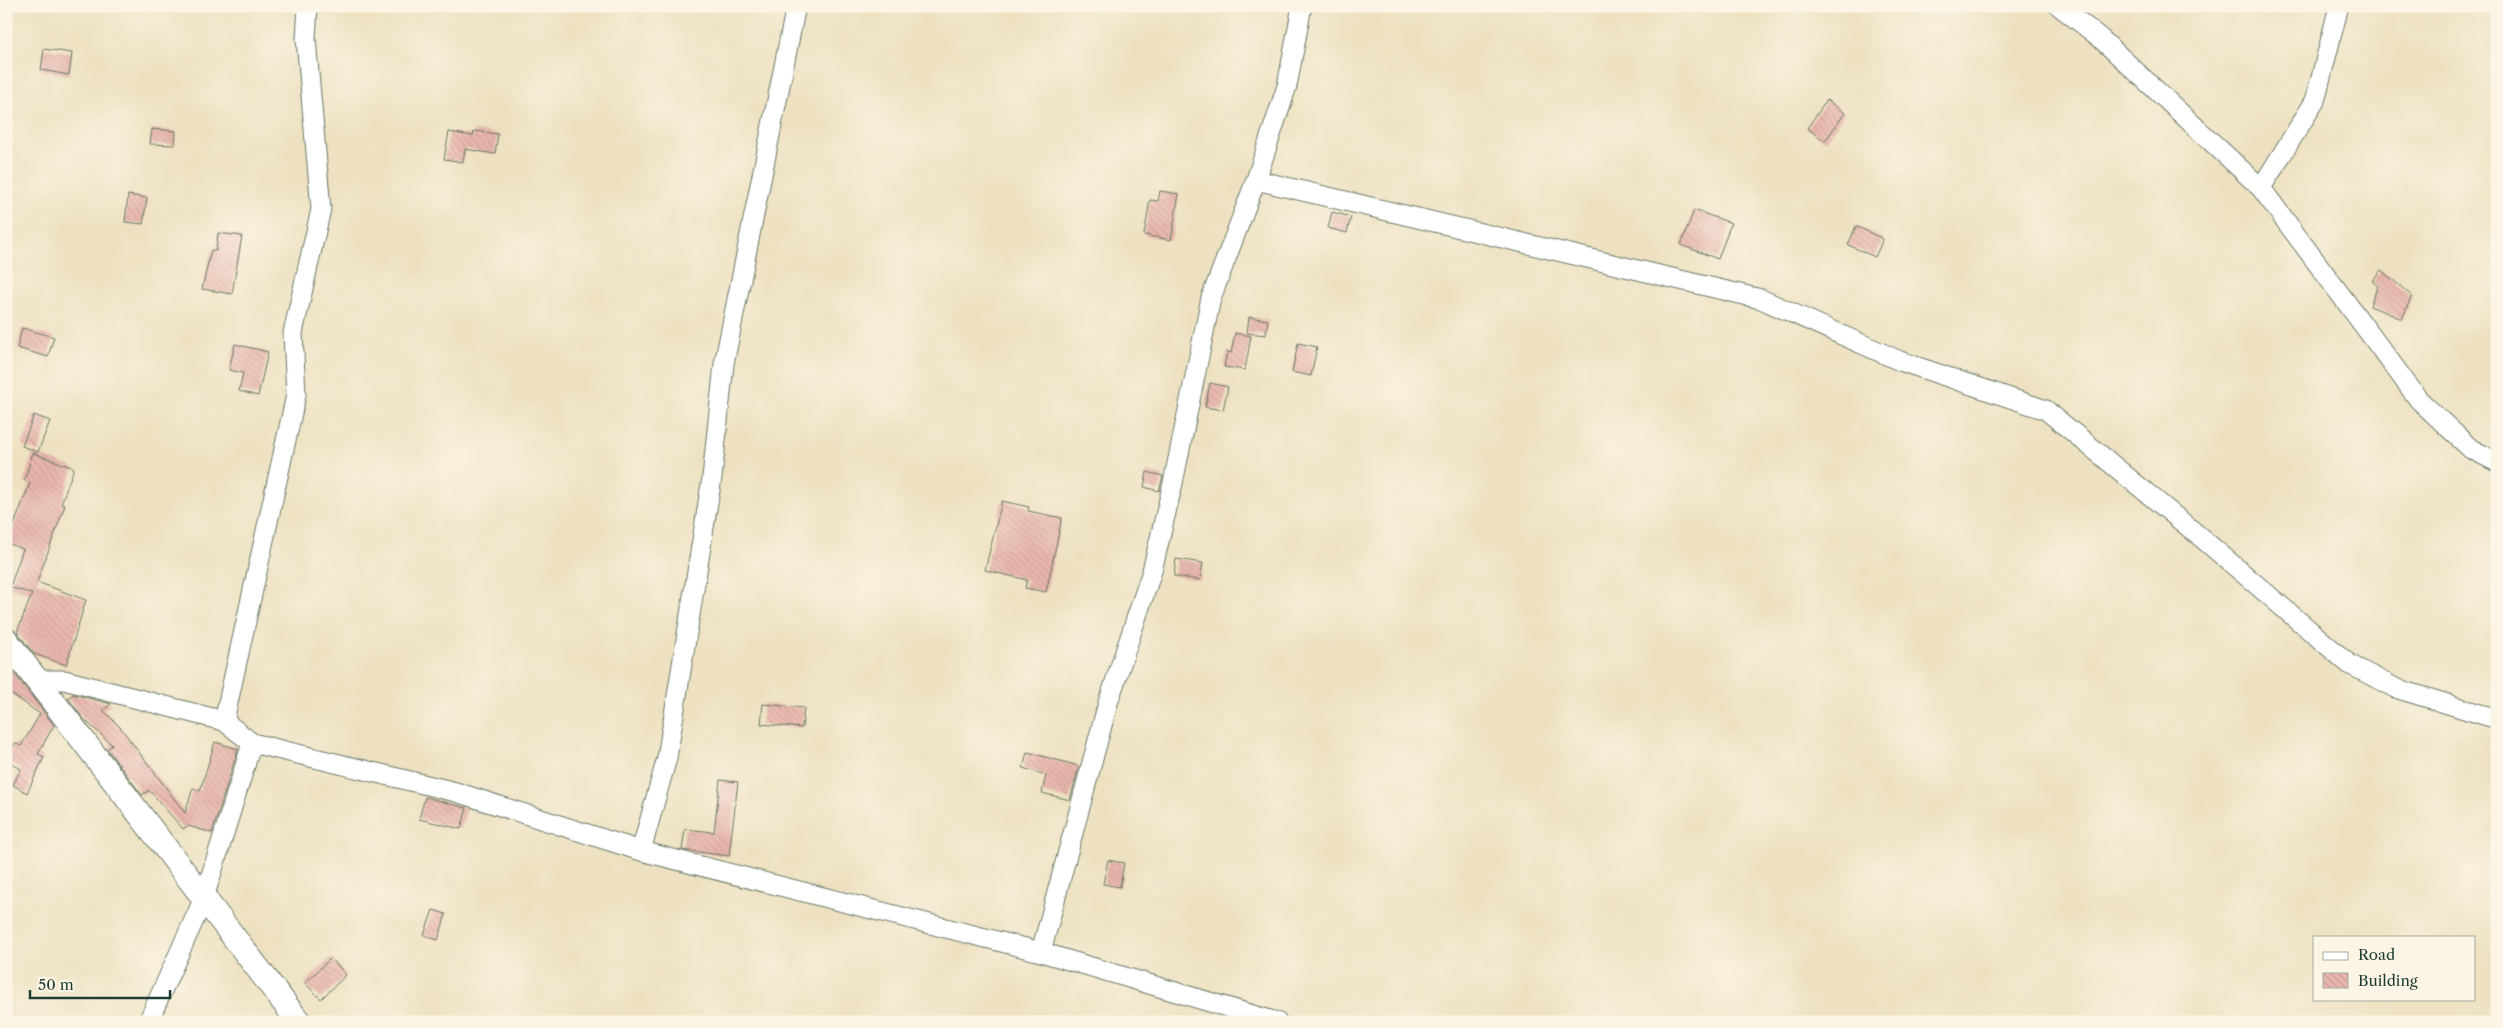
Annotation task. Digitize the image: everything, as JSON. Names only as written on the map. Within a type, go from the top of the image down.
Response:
[{"type":"main road","points":[[6,640],[299,1022]]},
{"type":"street","points":[[224,721],[296,395],[293,333],[321,209],[306,39],[308,6]]},
{"type":"street","points":[[641,850],[667,758],[712,478],[724,364],[796,6]]},
{"type":"street","points":[[1041,952],[1108,703],[1152,571],[1173,483],[1211,298],[1256,180],[1287,86],[1302,6]]},
{"type":"street","points":[[2059,6],[2099,37],[2261,188],[2419,400],[2471,449],[2497,462]]},
{"type":"street","points":[[2261,188],[2315,101],[2339,6]]},
{"type":"street","points":[[1256,180],[1761,299],[1900,361],[2046,410],[2204,540],[2349,664],[2395,688],[2497,719]]},
{"type":"street","points":[[36,680],[64,680],[224,721],[252,743],[456,792],[641,850],[1041,952],[1277,1022]]},
{"type":"street","points":[[148,1022],[204,898],[252,743]]},
{"type":"building","points":[[44,49],[72,53],[69,75],[41,70]]},
{"type":"building","points":[[1827,100],[1845,113],[1825,141],[1807,128]]},
{"type":"building","points":[[152,129],[176,131],[175,145],[150,144]]},
{"type":"building","points":[[474,131],[498,134],[495,154],[465,149],[463,162],[444,159],[449,132],[473,136]]},
{"type":"building","points":[[1160,191],[1179,194],[1171,240],[1144,235],[1150,200],[1158,201]]},
{"type":"building","points":[[128,195],[147,198],[143,224],[125,222]]},
{"type":"building","points":[[1694,210],[1731,223],[1718,259],[1681,245]]},
{"type":"building","points":[[1332,212],[1351,217],[1347,233],[1328,228]]},
{"type":"building","points":[[1856,226],[1883,239],[1875,257],[1848,245]]},
{"type":"building","points":[[218,233],[242,236],[232,294],[202,289],[211,250],[216,251]]},
{"type":"building","points":[[2381,270],[2412,296],[2402,319],[2370,306],[2378,286],[2372,281]]},
{"type":"building","points":[[1249,317],[1268,320],[1266,335],[1247,333]]},
{"type":"building","points":[[22,328],[54,337],[48,357],[17,348]]},
{"type":"building","points":[[1235,333],[1251,336],[1245,370],[1224,367],[1227,352],[1231,353]]},
{"type":"building","points":[[1298,343],[1317,347],[1311,376],[1292,372]]},
{"type":"building","points":[[235,344],[268,352],[258,396],[239,391],[243,373],[229,370]]},
{"type":"building","points":[[1210,383],[1228,387],[1223,410],[1205,407]]},
{"type":"building","points":[[34,415],[50,421],[38,452],[22,446]]},
{"type":"building","points":[[33,453],[74,468],[61,504],[65,505],[37,582],[86,600],[66,665],[34,654],[17,632],[32,594],[10,587],[23,549],[7,543],[30,483],[24,481]]},
{"type":"building","points":[[1147,472],[1163,476],[1159,491],[1144,487]]},
{"type":"building","points":[[1002,501],[1029,507],[1028,511],[1062,518],[1046,592],[1025,588],[1027,580],[985,570]]},
{"type":"building","points":[[1176,559],[1203,563],[1200,580],[1174,576]]},
{"type":"building","points":[[6,663],[54,725],[38,754],[44,757],[27,793],[13,785],[21,769],[6,760],[15,743],[21,746],[40,714],[6,690]]},
{"type":"building","points":[[73,694],[111,704],[103,710],[120,727],[185,813],[193,788],[200,791],[215,742],[238,749],[212,833],[188,826],[183,829],[149,790],[142,795],[107,749],[112,745],[83,718],[68,698]]},
{"type":"building","points":[[763,704],[804,708],[802,728],[761,724]]},
{"type":"building","points":[[1027,752],[1079,766],[1070,800],[1042,793],[1046,775],[1023,768]]},
{"type":"building","points":[[720,780],[738,782],[729,856],[682,850],[685,829],[714,832]]},
{"type":"building","points":[[425,797],[467,808],[461,829],[419,819]]},
{"type":"building","points":[[1108,860],[1124,863],[1120,887],[1103,884]]},
{"type":"building","points":[[433,910],[446,914],[438,940],[424,935]]},
{"type":"building","points":[[331,958],[346,975],[321,999],[305,983]]}]
